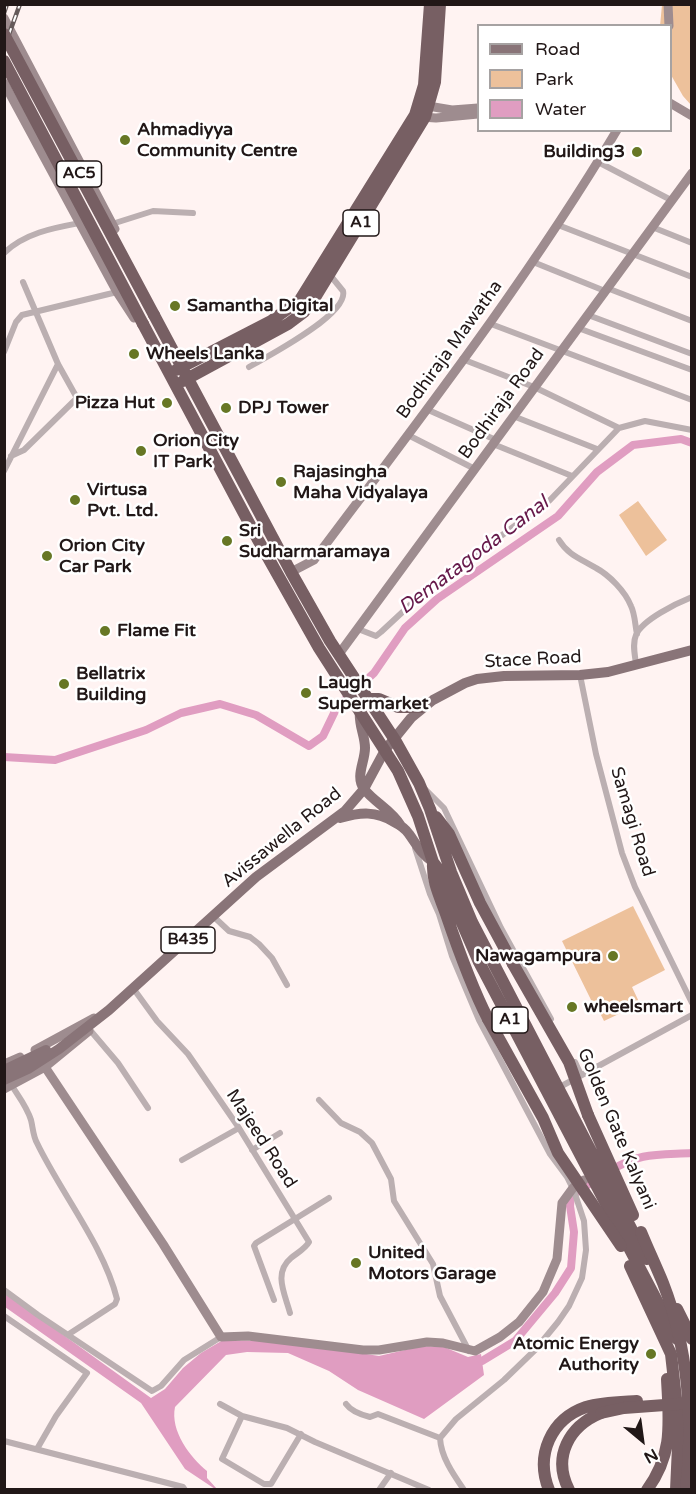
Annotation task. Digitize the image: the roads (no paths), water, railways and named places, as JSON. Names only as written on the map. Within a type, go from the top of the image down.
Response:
[{"type":"highway","name":"A1","points":[[170,373],[260,327],[296,304],[422,111],[430,4]]},
{"type":"highway","name":"A1","points":[[170,373],[189,378],[296,319],[312,302],[422,111],[435,82],[440,4]]},
{"type":"highway","name":"AC5","points":[[4,34],[183,366]]},
{"type":"highway","name":"AC5","points":[[4,61],[170,373]]},
{"type":"highway","name":"A1","points":[[183,366],[291,572],[339,654],[346,677]]},
{"type":"highway","name":"A1","points":[[170,373],[257,538],[319,648],[346,677],[362,703],[413,803],[433,862],[439,870],[478,962],[591,1176],[605,1191],[690,1335]]},
{"type":"highway","points":[[362,703],[380,699],[398,707],[422,707]]},
{"type":"highway","name":"A1","points":[[362,703],[394,740],[419,783],[472,922],[596,1161],[605,1191],[681,1346],[692,1374]]},
{"type":"highway","name":"Golden Gate Kalyani","points":[[430,809],[449,834],[475,893],[569,1062],[595,1133],[663,1283],[683,1359],[689,1418],[686,1490]]},
{"type":"highway","points":[[433,862],[432,873],[448,919],[470,979],[488,1019],[543,1118],[558,1154],[621,1246],[663,1333],[671,1354],[676,1388],[679,1436],[676,1490]]},
{"type":"highway","points":[[641,1232],[690,1335]]},
{"type":"highway","points":[[647,1490],[665,1460],[667,1443],[668,1401],[663,1333]]},
{"type":"highway","points":[[549,1490],[544,1467],[546,1446],[559,1425],[569,1416],[584,1408],[601,1404],[692,1396]]},
{"type":"highway","points":[[569,1490],[562,1470],[563,1450],[570,1436],[585,1420],[601,1413],[624,1408],[692,1403]]},
{"type":"main road","name":"Stace Road","points":[[394,740],[422,707],[452,689],[477,679],[608,672],[692,650]]},
{"type":"main road","points":[[362,703],[360,724],[365,747],[359,776],[364,789],[395,815],[423,856],[433,862]]},
{"type":"main road","name":"Avissawella Road","points":[[76,1034],[109,1010],[256,877],[352,804],[364,789],[385,750],[394,740]]},
{"type":"main road","points":[[335,819],[355,814],[373,813],[401,826]]},
{"type":"main road","name":"B435","points":[[4,1070],[76,1034]]},
{"type":"main road","name":"B435","points":[[7,1085],[59,1049],[76,1034]]},
{"type":"street","points":[[668,4],[669,24]]},
{"type":"street","points":[[4,18],[158,314],[174,351]]},
{"type":"street","points":[[4,83],[117,292],[170,373]]},
{"type":"street","points":[[672,104],[692,116]]},
{"type":"street","points":[[422,111],[477,108]]},
{"type":"street","points":[[422,111],[477,114]]},
{"type":"street","points":[[38,148],[43,138],[52,129],[66,135]]},
{"type":"street","name":"Bodhiraja Mawatha","points":[[291,572],[314,560],[490,324],[558,225],[616,132]]},
{"type":"street","points":[[598,162],[671,201]]},
{"type":"street","name":"Bodhiraja Road","points":[[339,654],[692,173]]},
{"type":"street","points":[[112,224],[153,211],[193,213]]},
{"type":"street","points":[[4,253],[16,242],[36,233],[80,223]]},
{"type":"street","points":[[558,225],[692,277]]},
{"type":"street","points":[[652,226],[692,243]]},
{"type":"street","points":[[533,262],[692,321]]},
{"type":"street","points":[[249,367],[312,330],[340,306],[344,300],[343,291],[329,274]]},
{"type":"street","points":[[11,456],[24,450],[77,398],[58,364],[23,282]]},
{"type":"street","points":[[4,352],[16,322],[22,315],[117,292]]},
{"type":"street","points":[[588,315],[692,354]]},
{"type":"street","points":[[490,324],[692,400]]},
{"type":"street","points":[[578,328],[692,370]]},
{"type":"street","points":[[462,359],[534,387],[619,428]]},
{"type":"street","points":[[4,471],[58,364]]},
{"type":"street","points":[[426,410],[572,476]]},
{"type":"street","points":[[513,416],[597,449]]},
{"type":"street","points":[[358,629],[376,636],[423,593],[550,500],[619,428],[645,421],[692,430]]},
{"type":"street","points":[[408,435],[475,469]]},
{"type":"street","points":[[559,540],[572,555],[598,569],[613,581],[631,606],[637,634],[634,643],[636,664]]},
{"type":"street","points":[[637,634],[672,606],[692,597]]},
{"type":"street","name":"Samagi Road","points":[[580,675],[596,754],[624,860],[692,1003]]},
{"type":"street","points":[[419,783],[444,808],[501,928],[581,1075]]},
{"type":"street","points":[[412,838],[452,956],[478,1020],[550,1154],[567,1176],[584,1221],[586,1250],[582,1278],[569,1306],[535,1350],[456,1419],[440,1438],[440,1449],[464,1490]]},
{"type":"street","points":[[214,917],[229,931],[250,937],[259,944],[272,958],[287,985]]},
{"type":"street","name":"Majeed Road","points":[[133,988],[157,1021],[188,1054],[238,1128],[309,1242],[282,1268],[280,1277],[290,1313]]},
{"type":"street","points":[[69,1334],[115,1304],[117,1299],[114,1285],[33,1136],[32,1122],[24,1105],[7,1085],[45,1067],[73,1046],[109,1010]]},
{"type":"street","points":[[4,1064],[109,1010]]},
{"type":"street","points":[[558,1088],[692,1015]]},
{"type":"street","points":[[90,1030],[118,1063],[148,1108]]},
{"type":"street","points":[[45,1067],[157,1235],[220,1337]]},
{"type":"street","points":[[319,1100],[340,1123],[360,1132],[372,1143],[391,1179],[394,1201],[434,1264],[440,1296],[469,1352]]},
{"type":"street","points":[[182,1160],[238,1128]]},
{"type":"street","points":[[252,1150],[280,1133]]},
{"type":"street","points":[[4,1290],[152,1391],[161,1386],[184,1360],[220,1337],[248,1336],[363,1350],[379,1350],[427,1342],[443,1343],[469,1352],[479,1350],[519,1322],[543,1292],[556,1259],[561,1203],[591,1176]]},
{"type":"street","points":[[274,1300],[254,1246],[260,1239],[329,1198]]},
{"type":"street","points":[[4,1316],[87,1373],[56,1416],[37,1449]]},
{"type":"street","points":[[220,1404],[242,1416],[272,1423],[301,1434],[391,1473],[413,1486],[429,1490]]},
{"type":"street","points":[[346,1404],[364,1416],[370,1417],[378,1414],[440,1438]]},
{"type":"street","points":[[242,1416],[222,1459],[264,1484],[271,1484],[301,1434]]},
{"type":"street","points":[[4,1441],[183,1487],[185,1490]]},
{"type":"street","points":[[379,1490],[391,1473]]},
{"type":"water","points":[[5,1293],[151,1398],[165,1389],[183,1368],[201,1353],[223,1340],[291,1342],[379,1356],[422,1346],[444,1347],[468,1357],[481,1354],[484,1375],[424,1419],[358,1390],[329,1371],[288,1353],[247,1352],[226,1355],[175,1407],[174,1416],[178,1434],[183,1443],[207,1471],[207,1478],[217,1489],[215,1489],[185,1469],[141,1403],[5,1307]]},
{"type":"waterway","name":"Dematagoda Canal","points":[[4,757],[55,760],[146,730],[181,713],[220,704],[256,715],[309,746],[323,736],[337,707],[374,673],[405,628],[437,599],[558,516],[597,472],[633,445],[681,439],[692,443]]},
{"type":"waterway","points":[[610,1171],[640,1157],[692,1153]]},
{"type":"waterway","points":[[482,1361],[515,1341],[555,1293],[571,1268],[574,1232],[570,1206],[571,1196],[597,1179]]},
{"type":"railway","points":[[4,13],[7,4]]},
{"type":"railway","points":[[4,48],[20,4]]},
{"type":"place","name":"Ahmadiyya Community Centre","points":[[125,140]]},
{"type":"place","name":"Building3","points":[[637,152]]},
{"type":"place","name":"Samantha Digital","points":[[175,306]]},
{"type":"place","name":"Wheels Lanka","points":[[134,354]]},
{"type":"place","name":"Pizza Hut","points":[[167,403]]},
{"type":"place","name":"DPJ Tower","points":[[226,408]]},
{"type":"place","name":"Orion City IT Park","points":[[141,451]]},
{"type":"place","name":"Rajasingha Maha Vidyalaya","points":[[281,482]]},
{"type":"place","name":"Virtusa Pvt. Ltd.","points":[[75,500]]},
{"type":"place","name":"Sri Sudharmaramaya","points":[[227,541]]},
{"type":"place","name":"Orion City Car Park","points":[[47,556]]},
{"type":"place","name":"Flame Fit","points":[[105,631]]},
{"type":"place","name":"Bellatrix Building","points":[[64,684]]},
{"type":"place","name":"Laugh Supermarket","points":[[306,693]]},
{"type":"place","name":"Nawagampura","points":[[613,956]]},
{"type":"place","name":"wheelsmart","points":[[572,1007]]},
{"type":"place","name":"United Motors Garage","points":[[356,1263]]},
{"type":"place","name":"Atomic Energy Authority","points":[[651,1354]]}]
